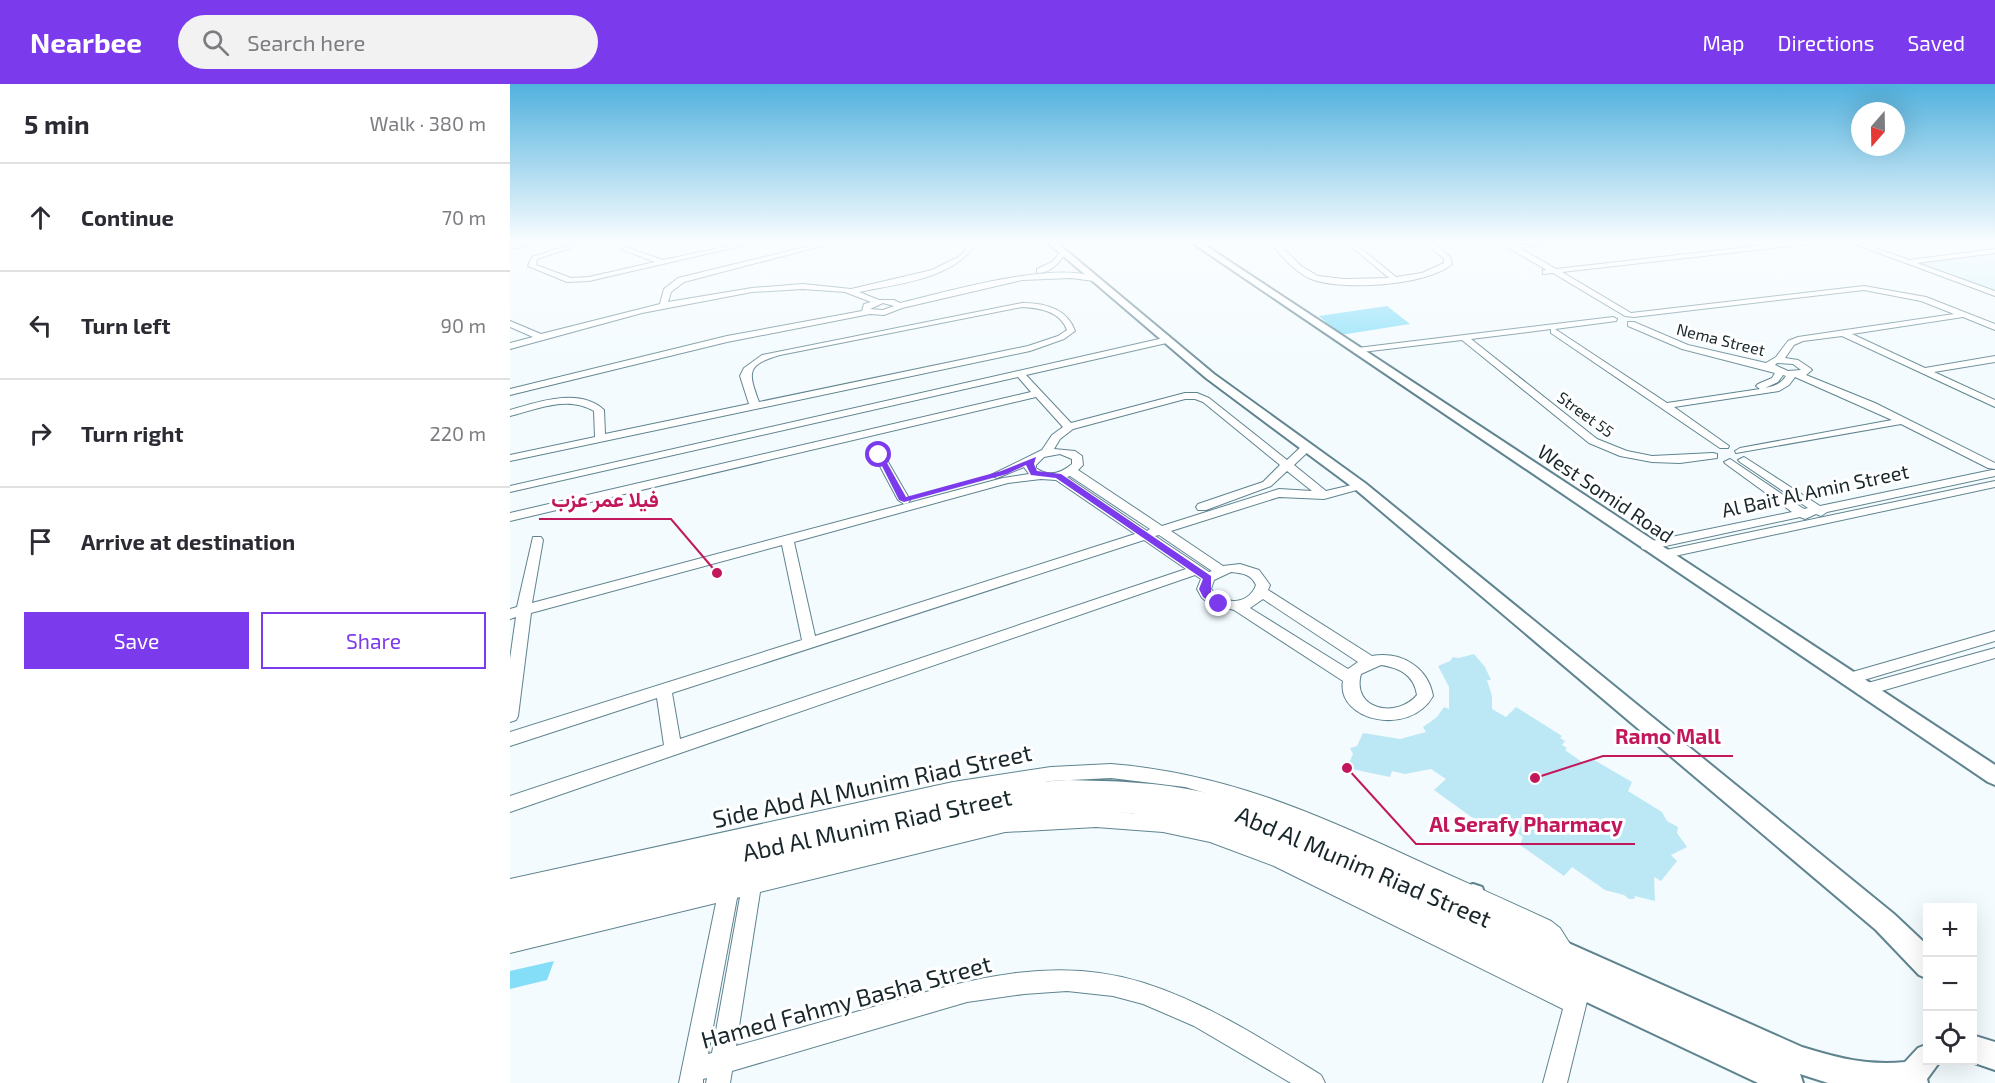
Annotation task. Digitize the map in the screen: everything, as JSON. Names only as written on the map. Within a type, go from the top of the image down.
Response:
[{"type":"street","points":[[663,306],[667,291],[670,289]]},
{"type":"street","points":[[510,346],[663,306],[772,289]]},
{"type":"street","points":[[825,289],[850,292],[878,302],[898,304],[972,289]]},
{"type":"street","points":[[850,292],[863,289]]},
{"type":"street","points":[[510,386],[677,345],[867,310],[887,312],[898,304],[964,289]]},
{"type":"street","points":[[1106,289],[1210,376],[1360,486],[1824,870],[1909,944],[1923,960]]},
{"type":"street","name":"West Somid Road","points":[[1264,289],[1995,776]]},
{"type":"street","name":"Nema Street","points":[[1573,289],[1615,318]]},
{"type":"street","name":"Nema Street","points":[[1580,289],[1685,347],[1778,362]]},
{"type":"street","points":[[1361,354],[1549,330],[1615,318],[1635,319],[1771,300],[1869,291],[1918,300],[1995,329]]},
{"type":"street","points":[[510,392],[717,341],[867,310],[878,302]]},
{"type":"street","points":[[510,458],[1048,344],[1071,332],[1071,327],[1053,309],[1034,305],[1011,307],[786,351],[754,363],[747,370],[745,376],[754,406]]},
{"type":"street","points":[[887,312],[899,329]]},
{"type":"street","points":[[1778,362],[1801,347],[1845,335],[1965,317]]},
{"type":"street","points":[[510,324],[542,337]]},
{"type":"street","points":[[1549,330],[1658,404],[1742,456],[1816,515]]},
{"type":"street","points":[[1845,335],[1995,404]]},
{"type":"street","points":[[510,489],[1168,340]]},
{"type":"street","name":"Street 55","points":[[1466,340],[1593,441],[1614,452],[1641,459],[1667,462],[1711,452],[1724,446]]},
{"type":"street","points":[[1923,371],[1995,359]]},
{"type":"street","points":[[1658,404],[1766,385],[1775,380],[1780,372],[1778,362]]},
{"type":"street","points":[[1658,404],[1776,389],[1799,373],[1800,364],[1778,362]]},
{"type":"street","points":[[1780,372],[1799,373],[1882,403],[1994,470]]},
{"type":"street","points":[[1799,373],[1901,421],[1994,470]]},
{"type":"street","points":[[1020,374],[1036,394],[1069,427]]},
{"type":"street","points":[[510,517],[1036,394]]},
{"type":"street","points":[[1047,452],[1056,437],[1069,427],[1179,398],[1197,396],[1206,400],[1323,495]]},
{"type":"street","points":[[510,413],[552,403],[575,401],[591,403],[599,410],[600,439]]},
{"type":"street","points":[[1658,404],[1711,452],[1730,462],[1801,512]]},
{"type":"street","points":[[1730,462],[1742,456],[1901,421]]},
{"type":"street","points":[[1151,532],[1176,516],[1267,484],[1307,447]]},
{"type":"street","points":[[1060,451],[1075,455],[1078,461],[1065,473],[1007,480],[517,608],[1004,473],[1047,452],[1060,451]]},
{"type":"street","points":[[879,455],[904,500]]},
{"type":"street","points":[[1033,459],[1030,469],[1041,476]]},
{"type":"street","name":"Al Bait Al Amin Street","points":[[1647,546],[1801,512],[1830,519],[1994,470]]},
{"type":"street","name":"Al Bait Al Amin Street","points":[[1661,555],[1994,470]]},
{"type":"street","points":[[1065,473],[1208,573]]},
{"type":"street","points":[[1267,484],[1279,493]]},
{"type":"street","points":[[510,739],[1151,532],[1279,493],[1323,495],[1360,486]]},
{"type":"street","points":[[1151,532],[1208,573]]},
{"type":"street","points":[[787,539],[810,644]]},
{"type":"street","points":[[510,716],[517,608],[537,540]]},
{"type":"street","points":[[510,804],[1208,573],[1239,568],[1256,574],[1263,585],[1262,592],[1253,601],[1237,606],[1219,604],[1207,595],[1204,589],[1208,573]]},
{"type":"street","points":[[1262,592],[1371,662]]},
{"type":"street","points":[[1237,606],[1350,678]]},
{"type":"street","points":[[1847,679],[1995,636]]},
{"type":"street","points":[[1864,690],[1995,653]]},
{"type":"street","points":[[1393,661],[1414,671],[1425,687],[1421,704],[1404,714],[1380,714],[1368,710],[1352,695],[1350,678],[1354,671],[1371,662],[1393,661]]},
{"type":"street","points":[[664,690],[673,750]]},
{"type":"street","name":"Abd Al Munim Riad Street","points":[[510,926],[984,799],[1067,789],[1132,789],[1203,801],[1279,824],[1472,903],[1576,977],[1789,1083]]},
{"type":"street","name":"Abd Al Munim Riad Street","points":[[510,908],[1003,810],[1067,803],[1129,804],[1190,814],[1250,832],[1303,861],[1576,977],[1800,1060],[1849,1076],[1884,1079],[1918,1072]]},
{"type":"street","points":[[510,943],[746,861]]},
{"type":"street","points":[[720,1073],[746,861]]},
{"type":"street","points":[[692,1077],[746,861]]},
{"type":"street","name":"Side Abd Al Munim Riad Street","points":[[510,888],[746,861]]},
{"type":"street","points":[[1555,1083],[1576,977]]},
{"type":"street","name":"Hamed Fahmy Basha Street","points":[[692,1077],[720,1073],[967,991],[1010,984],[1081,981],[1136,991],[1167,1002],[1229,1032],[1313,1083]]},
{"type":"shaded area","points":[[1983,289],[1995,289],[1995,293]]},
{"type":"shaded area","points":[[1387,306],[1410,324],[1340,335],[1319,316]]},
{"type":"shaded area","points":[[554,961],[547,980],[510,989],[510,971]]},
{"type":"building","points":[[1474,654],[1485,667],[1491,680],[1487,680],[1492,696],[1492,709],[1506,717],[1516,707],[1562,736],[1560,738],[1565,741],[1562,745],[1567,748],[1565,750],[1582,762],[1594,760],[1632,782],[1628,791],[1662,812],[1667,821],[1678,827],[1677,833],[1687,847],[1671,855],[1677,861],[1661,881],[1654,877],[1655,901],[1635,896],[1634,899],[1629,899],[1624,895],[1605,890],[1572,867],[1564,876],[1520,845],[1523,837],[1503,822],[1501,826],[1488,823],[1484,826],[1434,790],[1446,779],[1431,769],[1405,774],[1392,771],[1390,777],[1347,768],[1353,754],[1350,748],[1357,746],[1363,733],[1400,739],[1426,732],[1423,727],[1437,717],[1444,707],[1449,709],[1449,687],[1438,666],[1450,661],[1453,657],[1459,658]]},
{"type":"place","name":"فيلا عمر عزب","points":[[717,573]]},
{"type":"place","name":"Al Serafy Pharmacy","points":[[1347,768]]},
{"type":"place","name":"Ramo Mall","points":[[1535,778]]},
{"type":"route","points":[[879,455],[904,500],[1004,473],[1033,459],[1030,469],[1034,473],[1041,476],[1058,476],[1208,578],[1204,589],[1207,595],[1219,604]]}]
